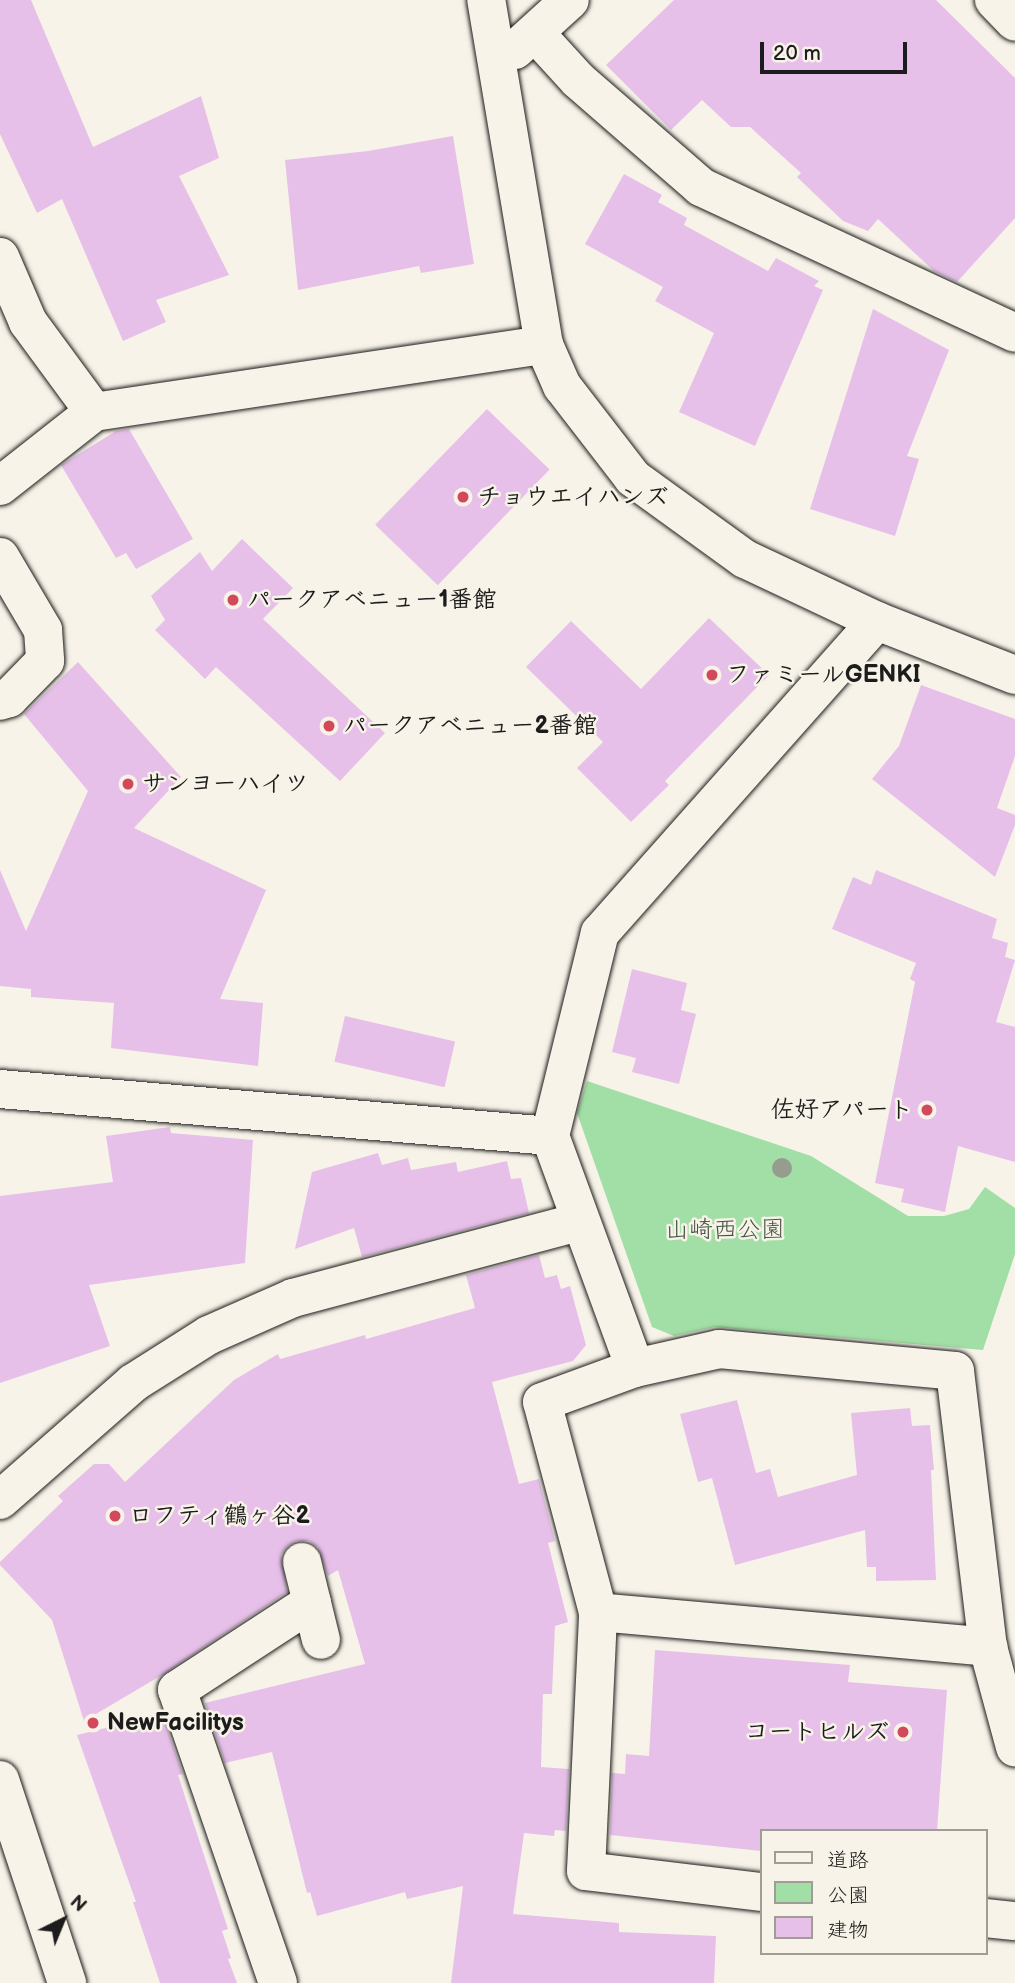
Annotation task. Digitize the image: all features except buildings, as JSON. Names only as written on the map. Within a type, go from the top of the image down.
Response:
[{"type":"street","points":[[486,0],[544,345],[562,386],[633,478],[745,559],[877,621],[1015,675]]},
{"type":"street","points":[[497,65],[536,34],[570,0]]},
{"type":"street","points":[[994,0],[1015,22]]},
{"type":"street","points":[[536,34],[578,80],[701,187],[1015,333]]},
{"type":"street","points":[[0,257],[28,322],[94,412]]},
{"type":"street","points":[[0,486],[94,412],[544,345]]},
{"type":"street","points":[[0,557],[43,630],[45,661],[9,698],[0,701]]},
{"type":"street","points":[[635,1368],[579,1222],[550,1136],[600,933],[877,621]]},
{"type":"street","points":[[0,1089],[550,1136]]},
{"type":"street","points":[[0,1500],[133,1383],[209,1335],[293,1298],[579,1222]]},
{"type":"street","points":[[760,1892],[586,1871],[598,1612],[542,1402],[635,1368],[719,1349],[955,1371],[988,1647],[1015,1747]]},
{"type":"street","points":[[302,1562],[321,1640]]},
{"type":"street","points":[[278,1983],[177,1690],[312,1602]]},
{"type":"street","points":[[598,1612],[988,1647]]},
{"type":"street","points":[[0,1780],[67,1983]]},
{"type":"street","points":[[987,1918],[1015,1921]]},
{"type":"green space","name":"山崎西公園","points":[[587,1081],[811,1156],[908,1216],[944,1216],[969,1209],[985,1187],[1015,1208],[1015,1254],[983,1350],[715,1327],[674,1336],[652,1327],[577,1113]]},
{"type":"place","name":"チョウエイハンズ","points":[[463,497]]},
{"type":"place","name":"パークアベニュー1番館","points":[[233,600]]},
{"type":"place","name":"ファミールGENKI","points":[[712,675]]},
{"type":"place","name":"パークアベニュー2番館","points":[[329,726]]},
{"type":"place","name":"サンヨーハイツ","points":[[128,784]]},
{"type":"place","name":"佐好アパート","points":[[927,1110]]},
{"type":"place","name":"ロフティ鶴ヶ谷2","points":[[115,1516]]},
{"type":"place","name":"NewFacilitys","points":[[93,1723]]},
{"type":"place","name":"コートヒルズ","points":[[903,1732]]}]
